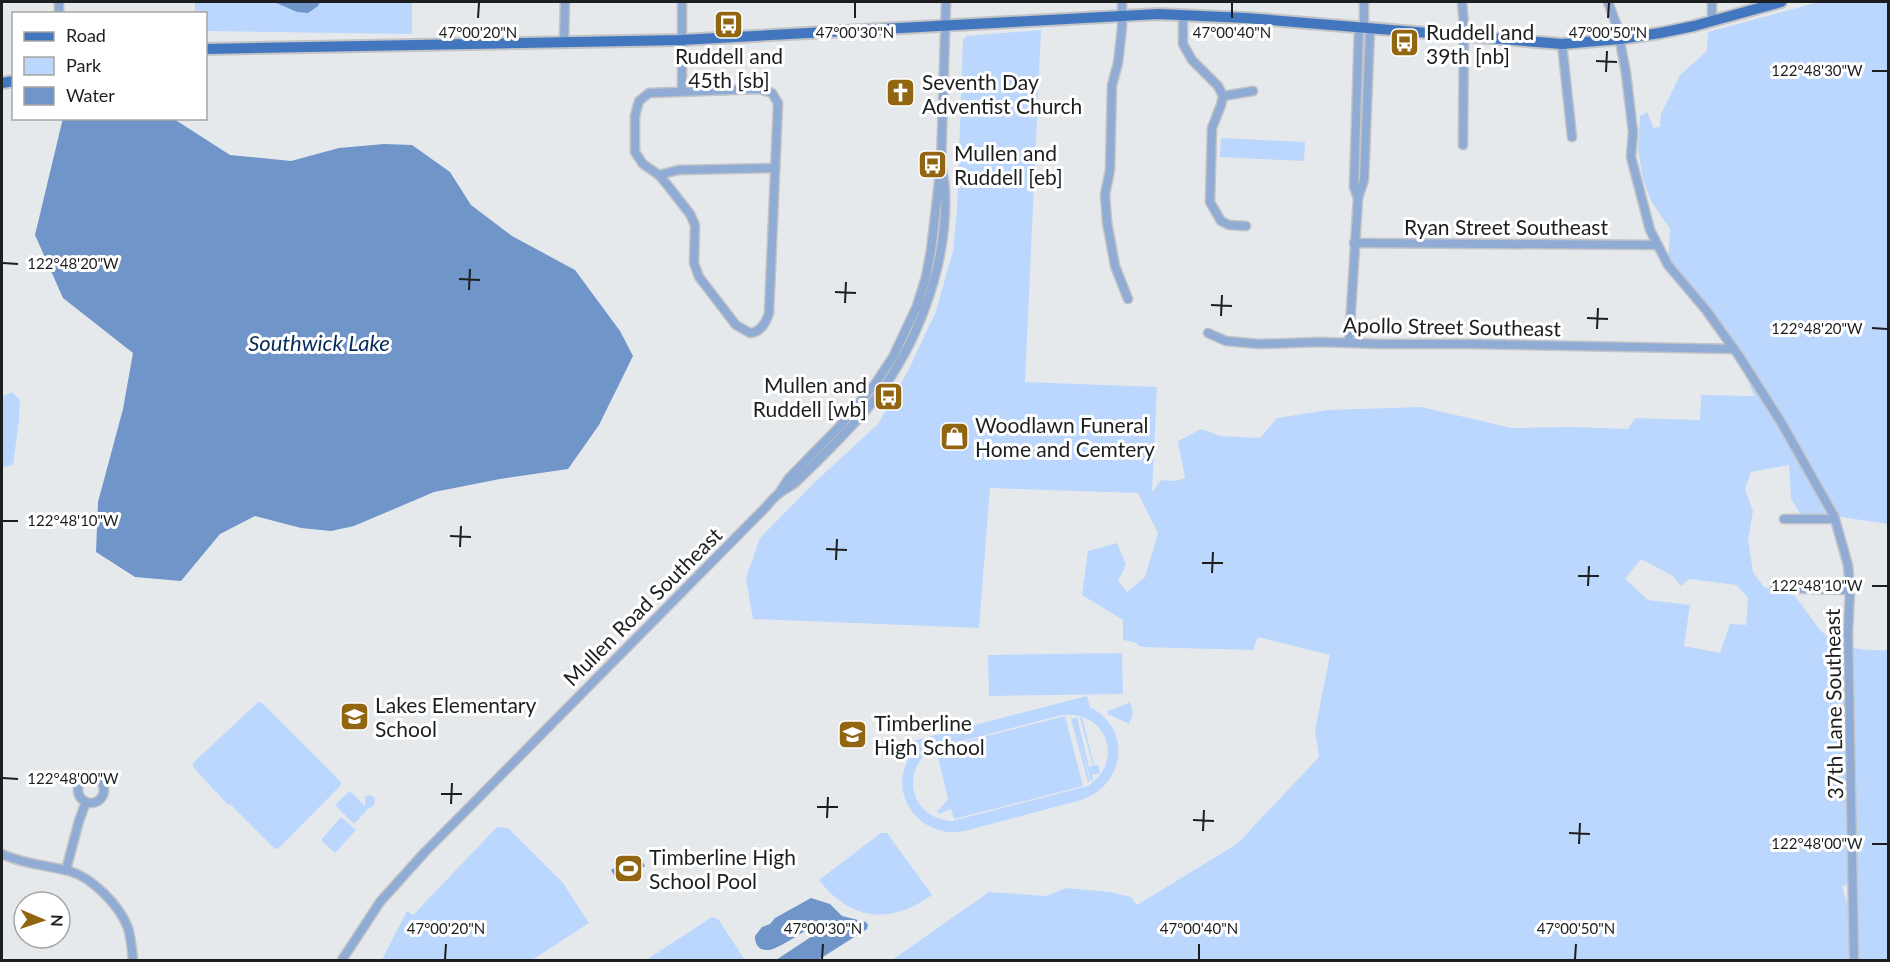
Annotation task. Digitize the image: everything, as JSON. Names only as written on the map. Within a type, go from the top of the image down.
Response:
[{"type":"main road","points":[[207,49],[681,40],[1121,15],[1183,14],[1562,44],[1660,33],[1781,2]]},
{"type":"street","points":[[564,42],[565,2]]},
{"type":"street","points":[[682,2],[682,91]]},
{"type":"street","name":"Mullen Road Southeast","points":[[342,960],[380,902],[424,854],[780,493],[789,478],[865,397],[888,365],[917,306],[926,277],[935,226],[941,165],[946,2]]},
{"type":"street","points":[[1122,2],[1118,63],[1112,85],[1110,170],[1105,194],[1107,222],[1115,266],[1128,299]]},
{"type":"street","points":[[1349,343],[1358,198],[1364,180],[1364,2]]},
{"type":"street","points":[[1462,2],[1463,144]]},
{"type":"street","name":"37th Lane Southeast","points":[[1608,2],[1620,39],[1633,132],[1631,157],[1650,230],[1668,265],[1706,310],[1734,349],[1780,422],[1834,519],[1848,565],[1854,960]]},
{"type":"street","points":[[1712,2],[1712,21]]},
{"type":"street","points":[[1183,14],[1184,44],[1192,60],[1218,86],[1223,96],[1212,128],[1210,202],[1221,221],[1230,225],[1246,226]]},
{"type":"street","points":[[1562,44],[1572,137]]},
{"type":"street","points":[[759,89],[772,93],[778,103],[769,313],[767,320],[758,331],[750,333],[736,325],[699,277],[694,263],[696,234],[693,219],[659,175],[643,164],[635,152],[636,107],[643,96],[649,93],[682,91],[759,89]]},
{"type":"street","points":[[1223,96],[1253,91]]},
{"type":"street","points":[[659,175],[678,170],[775,168]]},
{"type":"street","name":"Ryan Street Southeast","points":[[1354,243],[1658,245]]},
{"type":"street","name":"Apollo Street Southeast","points":[[1208,333],[1226,341],[1259,344],[1320,342],[1734,349]]},
{"type":"street","points":[[1784,519],[1834,519]]},
{"type":"street","points":[[1775,588],[1850,590]]},
{"type":"street","points":[[66,870],[79,821],[87,802]]},
{"type":"street","points":[[2,854],[16,861],[66,870],[86,880],[110,900],[128,928],[133,960]]},
{"type":"green space","points":[[195,2],[412,2],[412,34],[207,31],[207,12],[195,12]]},
{"type":"green space","points":[[1819,2],[1888,2],[1888,524],[1834,516],[1801,516],[1791,498],[1789,465],[1751,472],[1745,489],[1753,511],[1748,540],[1753,572],[1764,587],[1795,596],[1820,630],[1837,646],[1888,650],[1888,960],[892,960],[989,892],[1046,896],[1066,888],[1110,892],[1131,897],[1137,905],[1237,844],[1319,757],[1315,730],[1330,655],[1258,637],[1253,650],[1141,647],[1134,642],[1123,640],[1123,620],[1082,595],[1088,551],[1117,543],[1126,565],[1118,581],[1127,592],[1145,577],[1158,533],[1138,493],[990,488],[979,628],[753,619],[746,578],[760,538],[816,481],[878,424],[909,369],[936,311],[953,251],[957,209],[963,40],[967,36],[1041,30],[1025,382],[1157,387],[1152,492],[1161,480],[1174,481],[1185,478],[1178,441],[1201,429],[1220,436],[1260,438],[1277,418],[1328,410],[1421,407],[1512,428],[1628,429],[1635,418],[1700,420],[1701,395],[1754,396],[1739,356],[1668,265],[1670,229],[1651,201],[1643,179],[1638,149],[1640,116],[1647,112],[1654,128],[1660,127],[1661,114],[1680,75],[1707,51],[1708,32]],"holes":[[[1641,559],[1673,576],[1681,586],[1689,579],[1737,585],[1748,598],[1746,625],[1730,624],[1720,653],[1684,646],[1690,605],[1648,600],[1625,579]],[[1852,883],[1853,958],[1848,958],[1851,948],[1850,910],[1842,887]]]},
{"type":"green space","points":[[1221,138],[1305,142],[1304,161],[1220,157]]},
{"type":"green space","points":[[12,392],[20,400],[13,465],[2,467],[2,397]]},
{"type":"green space","points":[[1122,653],[1123,694],[989,696],[988,655]]},
{"type":"green space","points":[[1087,696],[1090,707],[1104,717],[1113,729],[1118,742],[1118,756],[1115,770],[1107,783],[1096,793],[1081,800],[973,829],[950,832],[924,823],[906,801],[902,782],[906,764],[912,753],[909,742]],"holes":[[[1062,715],[1078,716],[1090,720],[1100,729],[1106,739],[1108,751],[1106,764],[1099,776],[1088,786],[952,821],[938,818],[927,812],[919,803],[914,792],[915,770],[932,749]]]},
{"type":"green space","points":[[258,702],[262,703],[341,782],[340,786],[278,849],[274,848],[230,804],[228,805],[193,767],[193,763]]},
{"type":"green space","points":[[1130,702],[1133,713],[1129,724],[1108,714],[1108,710]]},
{"type":"green space","points":[[1065,716],[1083,786],[954,819],[951,809],[939,814],[937,812],[948,799],[936,749]]},
{"type":"green space","points":[[1077,717],[1089,767],[1093,766],[1080,718],[1082,717],[1094,765],[1098,765],[1100,773],[1092,775],[1093,781],[1091,781],[1076,728],[1090,781],[1088,782],[1071,719]]},
{"type":"green space","points":[[350,791],[365,806],[365,797],[369,795],[375,799],[374,805],[367,808],[354,824],[335,805]]},
{"type":"green space","points":[[341,817],[356,830],[335,853],[321,840]]},
{"type":"green space","points":[[497,827],[508,828],[563,883],[589,923],[532,960],[382,960],[407,911],[413,915]]},
{"type":"green space","points":[[881,833],[887,833],[932,895],[901,911],[872,914],[858,911],[844,904],[819,880]]},
{"type":"green space","points":[[712,917],[718,919],[745,960],[646,960]]},
{"type":"water","points":[[274,2],[320,2],[308,13],[297,12]]},
{"type":"water","name":"Southwick Lake","points":[[63,120],[176,120],[230,155],[291,161],[339,148],[384,144],[412,145],[450,172],[471,205],[512,236],[575,270],[620,331],[633,356],[599,425],[568,469],[434,492],[354,526],[331,531],[301,528],[255,516],[220,534],[181,581],[135,577],[96,552],[98,502],[123,409],[133,353],[63,298],[35,235]]},
{"type":"water","name":"Timberline High School Pool","points":[[638,854],[645,866],[618,882],[611,870]]},
{"type":"water","points":[[811,898],[830,904],[842,916],[866,922],[867,929],[818,960],[776,960],[826,927],[826,922],[823,920],[774,949],[763,950],[758,947],[755,936],[762,927]]},
{"type":"place","name":"Ruddell and 45th [sb]","points":[[729,24]]},
{"type":"place","name":"Ruddell and 39th [nb]","points":[[1405,43]]},
{"type":"place","name":"Seventh Day Adventist Church","points":[[901,93]]},
{"type":"place","name":"Mullen and Ruddell [eb]","points":[[933,164]]},
{"type":"place","name":"Mullen and Ruddell [wb]","points":[[888,396]]},
{"type":"place","name":"Woodlawn Funeral Home and Cemtery","points":[[954,436]]},
{"type":"place","name":"Lakes Elementary School","points":[[354,716]]},
{"type":"place","name":"Timberline High School","points":[[853,734]]},
{"type":"place","name":"Timberline High School Pool","points":[[628,868]]}]
